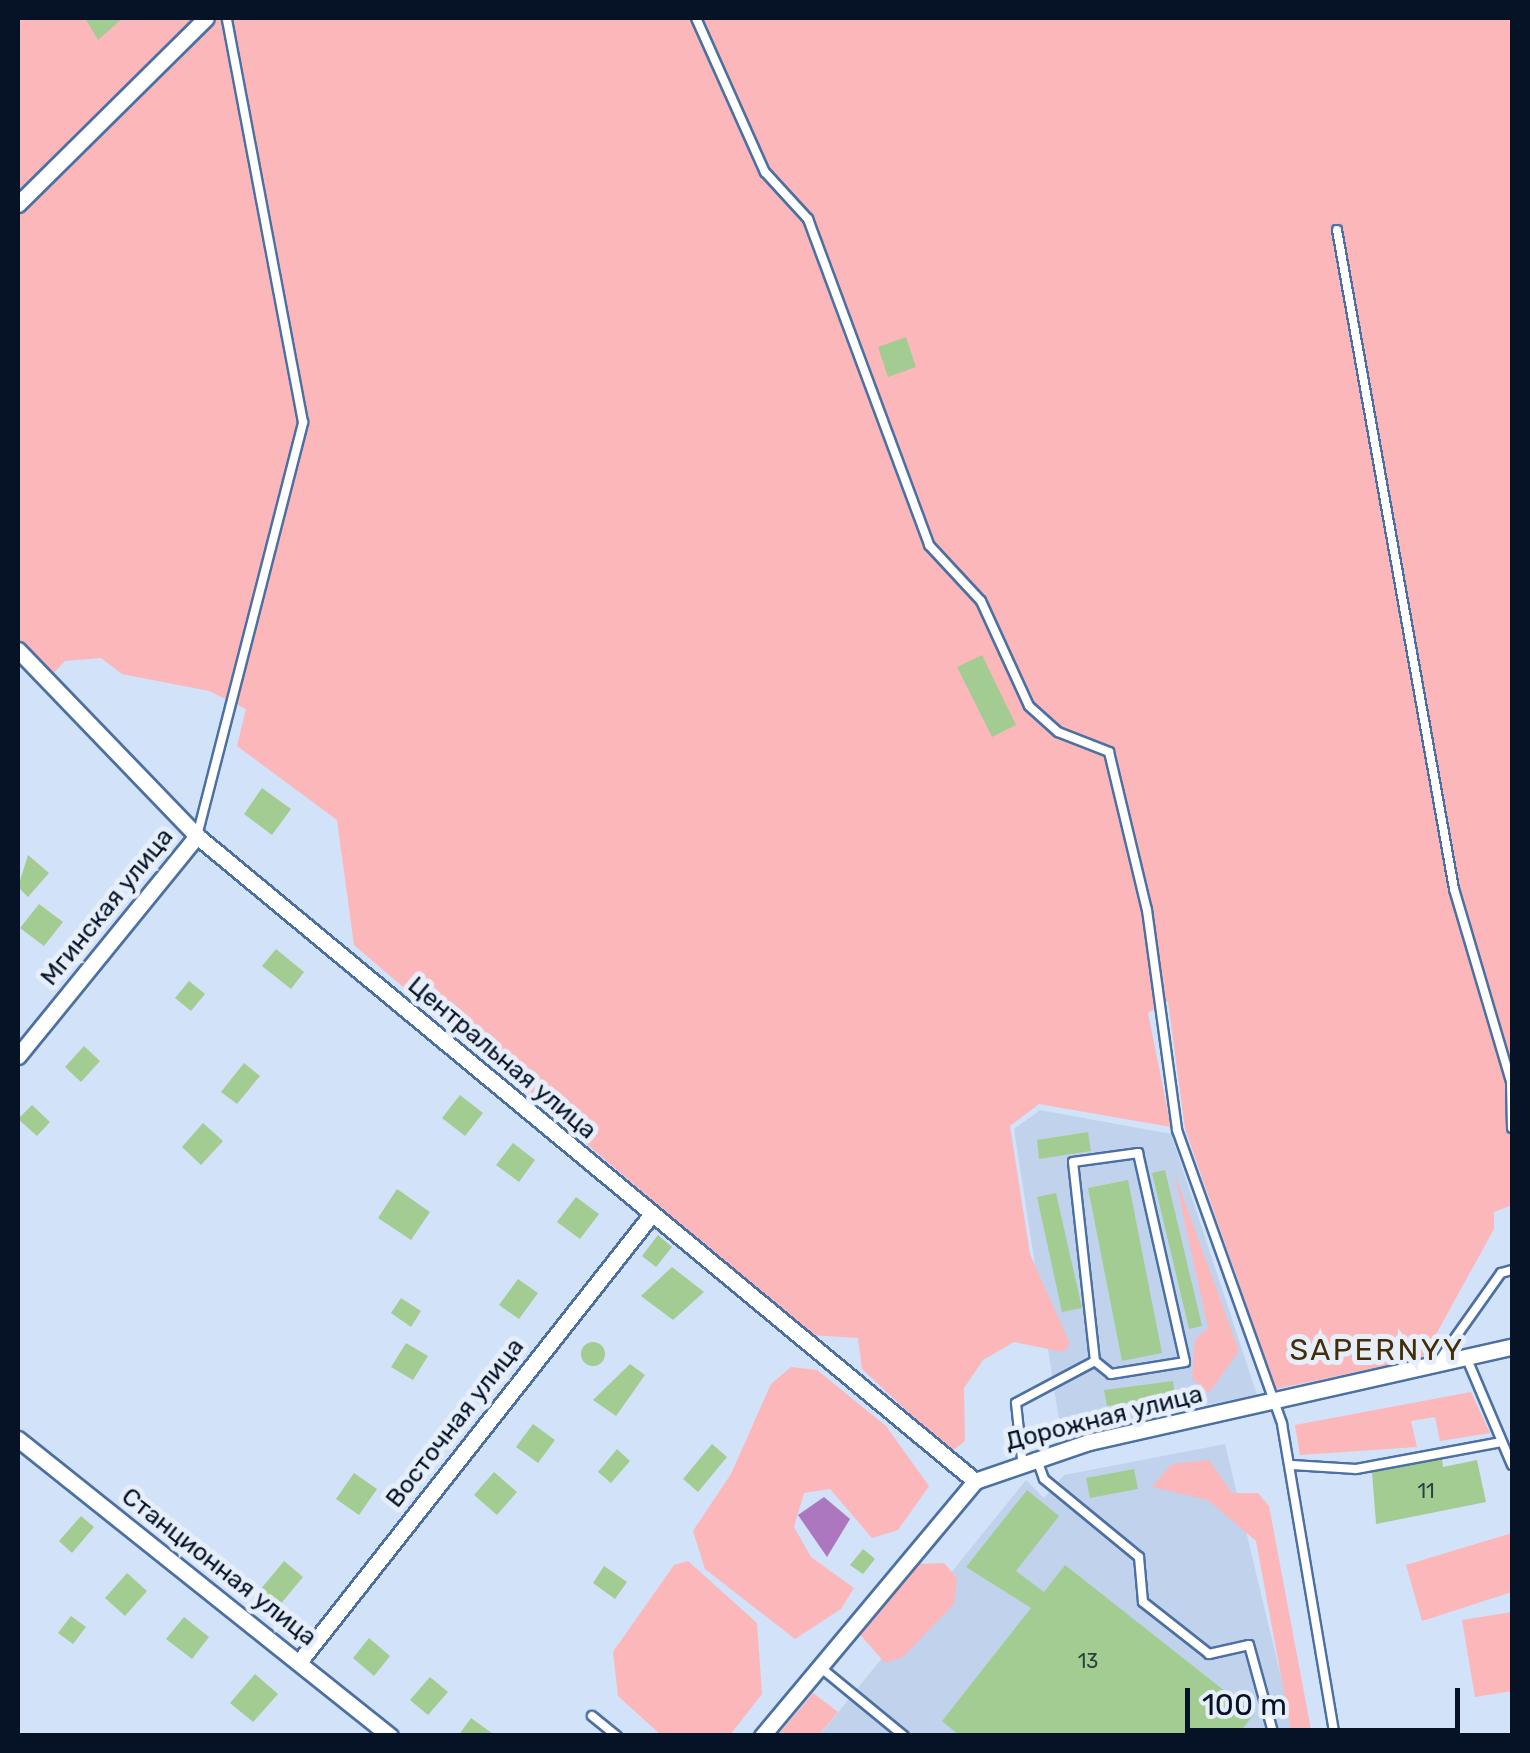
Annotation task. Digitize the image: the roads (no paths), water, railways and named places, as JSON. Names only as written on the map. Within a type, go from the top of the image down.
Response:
[{"type":"street","points":[[18,204],[206,18]]},
{"type":"street","name":"Центральная улица","points":[[18,650],[197,836],[975,1481]]},
{"type":"street","name":"Мгинская улица","points":[[18,1056],[197,836]]},
{"type":"street","name":"Восточная улица","points":[[299,1662],[651,1215]]},
{"type":"street","name":"Дорожная улица","points":[[762,1736],[975,1481],[1029,1458],[1512,1348]]},
{"type":"street","name":"Станционная улица","points":[[18,1439],[390,1736]]},
{"type":"lane","points":[[197,836],[303,422],[227,18]]},
{"type":"lane","points":[[696,18],[765,172],[808,219],[929,545],[981,601],[1029,706],[1058,732],[1109,752],[1147,910],[1176,1130],[1292,1465],[1335,1736]]},
{"type":"lane","points":[[1338,230],[1454,890],[1511,1081],[1512,1128]]},
{"type":"lane","points":[[1138,1153],[1185,1362],[1111,1374],[1096,1361],[1073,1162],[1138,1153]]},
{"type":"lane","points":[[1438,1363],[1501,1273],[1512,1270]]},
{"type":"lane","points":[[1466,1357],[1512,1465]]},
{"type":"lane","points":[[1096,1361],[1016,1403],[1029,1458],[1044,1479],[1139,1557],[1143,1602],[1209,1654],[1249,1645],[1274,1736]]},
{"type":"lane","points":[[1292,1465],[1356,1469],[1502,1442]]},
{"type":"lane","points":[[817,1666],[904,1736]]},
{"type":"lane","points":[[592,1716],[617,1736]]},
{"type":"district","name":"SAPERNYY","points":[[1377,1350]]}]
